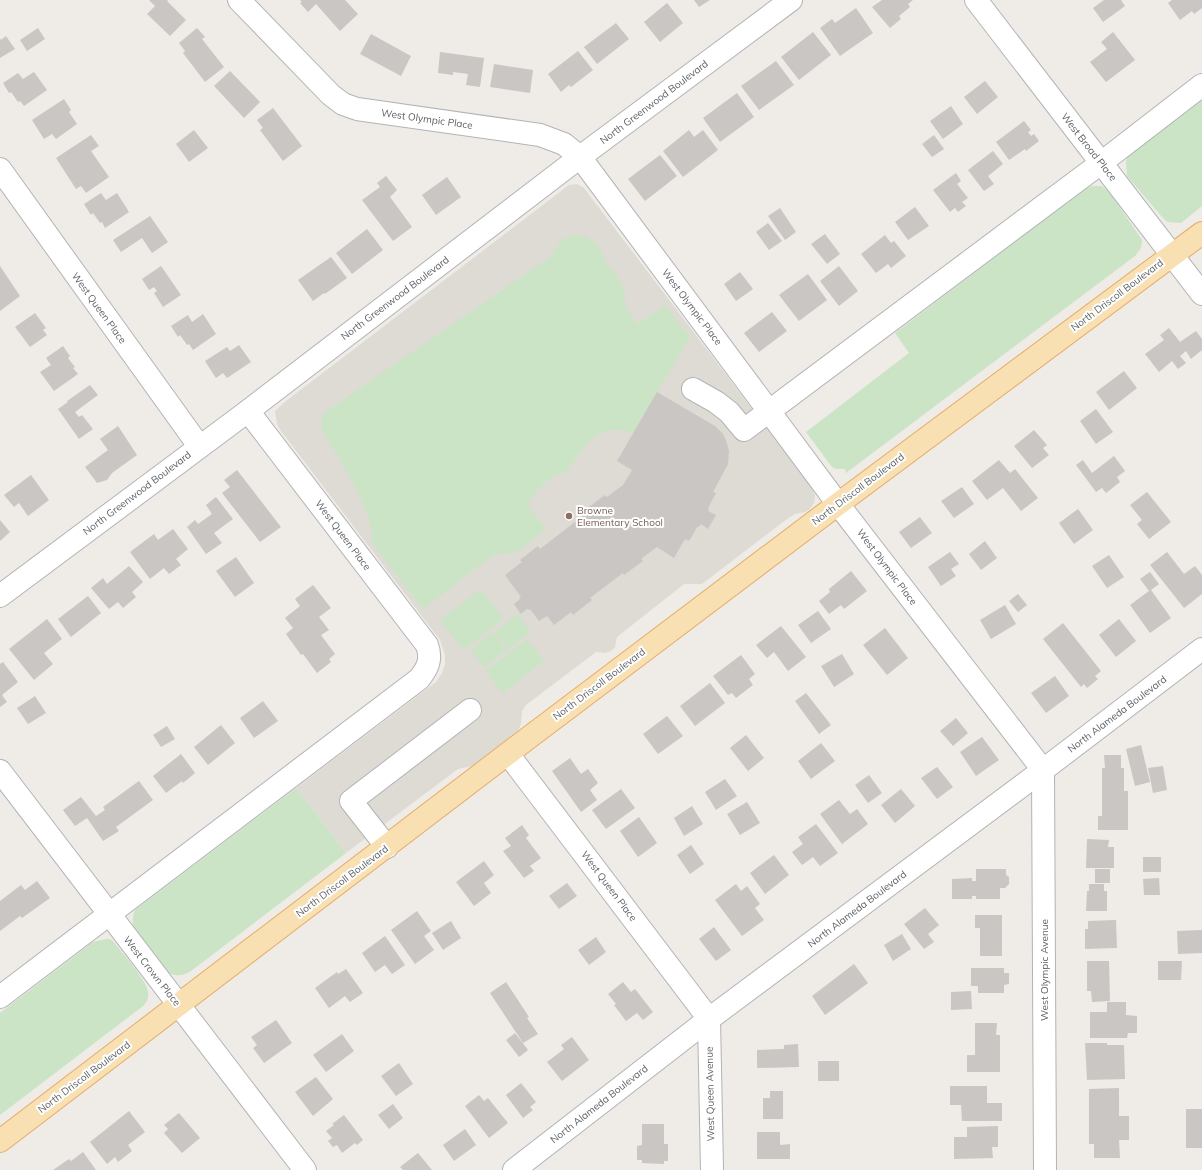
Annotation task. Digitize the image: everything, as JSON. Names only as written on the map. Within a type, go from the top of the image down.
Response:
[{"type":"main road","name":"North Driscoll Boulevard","points":[[0,1141],[838,504],[1202,233]]},
{"type":"street","name":"West Olympic Place","points":[[238,0],[331,95],[343,104],[357,109],[540,135],[564,144],[580,157],[838,504],[1043,770]]},
{"type":"street","name":"North Greenwood Boulevard","points":[[0,596],[199,446],[248,411],[580,157],[791,0]]},
{"type":"street","name":"West Broad Place","points":[[976,0],[1202,294]]},
{"type":"street","points":[[693,389],[716,402],[729,412],[744,430],[1101,163],[1202,85]]},
{"type":"street","name":"West Queen Place","points":[[0,169],[199,446]]},
{"type":"street","name":"West Queen Place","points":[[108,914],[419,679],[430,663],[430,654],[427,645],[248,411]]},
{"type":"street","name":"North Alameda Boulevard","points":[[514,1170],[709,1019],[1043,770],[1202,649]]},
{"type":"street","points":[[387,847],[351,801],[470,710]]},
{"type":"street","name":"West Queen Place","points":[[508,754],[709,1019]]},
{"type":"street","name":"West Olympic Avenue","points":[[1043,770],[1045,1170]]},
{"type":"street","name":"West Crown Place","points":[[0,771],[305,1170]]},
{"type":"street","points":[[0,997],[108,914]]},
{"type":"street","name":"West Queen Avenue","points":[[709,1019],[712,1170]]},
{"type":"shaded area","name":"Browne Elementary School","points":[[577,184],[584,188],[813,489],[815,496],[814,503],[809,510],[795,514],[787,519],[702,584],[684,584],[617,637],[615,647],[611,651],[605,653],[596,652],[526,705],[522,711],[521,724],[518,731],[472,766],[458,769],[346,853],[296,788],[436,682],[442,673],[445,664],[445,655],[440,640],[281,431],[277,424],[275,411],[286,401],[569,185]]},
{"type":"green space","points":[[1202,100],[1202,206],[1181,223],[1168,222],[1127,176],[1126,161],[1128,156]]},
{"type":"green space","points":[[1092,186],[1102,186],[1110,193],[1142,240],[1141,248],[1135,256],[846,473],[845,469],[836,469],[832,467],[806,432],[909,353],[895,333],[1085,189]]},
{"type":"green space","points":[[573,235],[585,236],[597,244],[609,268],[617,275],[623,287],[626,308],[638,324],[665,305],[690,337],[633,433],[613,430],[605,431],[599,434],[587,444],[566,471],[543,484],[533,496],[528,506],[546,529],[517,552],[493,555],[423,609],[372,543],[371,530],[362,501],[346,470],[322,431],[321,423],[324,413],[549,258],[563,239]]},
{"type":"green space","points":[[481,589],[503,619],[463,650],[440,620]]},
{"type":"green space","points":[[517,614],[531,632],[508,649],[495,632]]},
{"type":"green space","points":[[493,632],[506,650],[484,667],[471,650]]},
{"type":"green space","points":[[527,639],[544,661],[502,693],[485,671]]},
{"type":"green space","points":[[296,788],[346,853],[191,971],[179,975],[173,975],[167,972],[135,931],[133,916],[135,910]]},
{"type":"green space","points":[[107,939],[112,940],[133,965],[143,980],[148,992],[147,1001],[143,1006],[0,1115],[0,1013],[93,942]]},
{"type":"building","points":[[149,0],[168,0],[167,1],[186,20],[170,36],[147,14],[155,6]]},
{"type":"building","points":[[300,0],[345,0],[358,14],[340,31],[316,4],[308,12],[300,3],[302,2]]},
{"type":"building","points":[[694,0],[710,0],[699,7]]},
{"type":"building","points":[[882,0],[913,0],[908,4],[910,7],[899,16],[901,19],[890,28],[872,7]]},
{"type":"building","points":[[1104,0],[1121,0],[1125,6],[1103,22],[1093,8]]},
{"type":"building","points":[[1172,0],[1202,0],[1202,8],[1194,14],[1192,11],[1180,20],[1168,3]]},
{"type":"building","points":[[667,3],[683,23],[660,42],[644,22]]},
{"type":"building","points":[[856,8],[873,33],[840,56],[820,28],[832,19],[835,23]]},
{"type":"building","points":[[616,23],[629,39],[597,64],[584,47]]},
{"type":"building","points":[[38,28],[45,39],[27,51],[20,40]]},
{"type":"building","points":[[197,28],[205,37],[202,39],[224,67],[205,82],[183,53],[185,51],[179,43]]},
{"type":"building","points":[[813,32],[831,55],[799,80],[781,57]]},
{"type":"building","points":[[1113,32],[1135,60],[1106,82],[1090,62],[1107,49],[1101,42]]},
{"type":"building","points":[[371,34],[411,56],[401,76],[360,54]]},
{"type":"building","points":[[6,36],[15,49],[0,58],[0,38],[1,40]]},
{"type":"building","points":[[578,51],[593,70],[571,87],[569,85],[561,92],[548,74]]},
{"type":"building","points":[[440,52],[484,58],[480,87],[466,85],[468,74],[453,72],[453,75],[438,73]]},
{"type":"building","points":[[776,61],[794,85],[759,110],[741,86]]},
{"type":"building","points":[[494,64],[533,70],[530,93],[490,87]]},
{"type":"building","points":[[230,71],[260,102],[244,118],[214,86]]},
{"type":"building","points":[[34,72],[47,90],[24,106],[20,101],[18,102],[11,92],[9,93],[3,83],[18,73],[23,79]]},
{"type":"building","points":[[985,81],[998,97],[977,114],[964,97]]},
{"type":"building","points":[[737,93],[754,117],[720,142],[703,118]]},
{"type":"building","points":[[64,99],[71,110],[69,112],[77,124],[56,139],[52,134],[44,139],[32,120]]},
{"type":"building","points":[[951,106],[963,124],[943,139],[930,121]]},
{"type":"building","points":[[273,108],[302,146],[283,161],[260,130],[263,128],[257,120]]},
{"type":"building","points":[[1024,121],[1031,130],[1028,132],[1031,136],[1034,134],[1039,141],[1026,151],[1025,149],[1009,160],[996,142]]},
{"type":"building","points":[[194,130],[208,148],[189,162],[176,144]]},
{"type":"building","points":[[689,130],[694,137],[703,130],[718,150],[683,177],[663,151]]},
{"type":"building","points":[[91,135],[99,146],[91,151],[109,177],[86,193],[81,186],[76,189],[56,158]]},
{"type":"building","points":[[934,135],[944,149],[932,157],[922,144]]},
{"type":"building","points":[[993,151],[1003,164],[988,176],[994,184],[984,191],[968,170]]},
{"type":"building","points":[[660,155],[677,176],[645,201],[628,179]]},
{"type":"building","points":[[956,173],[961,181],[957,184],[968,198],[962,202],[966,206],[958,212],[955,208],[950,212],[933,190]]},
{"type":"building","points":[[386,176],[397,190],[390,197],[412,227],[393,241],[362,200],[380,187],[377,183]]},
{"type":"building","points":[[447,177],[461,197],[436,215],[422,195]]},
{"type":"building","points":[[101,193],[106,200],[117,193],[129,212],[105,228],[102,222],[100,223],[93,213],[91,215],[84,204]]},
{"type":"building","points":[[915,207],[929,226],[908,240],[895,222]]},
{"type":"building","points":[[780,208],[796,232],[785,240],[768,216]]},
{"type":"building","points":[[150,216],[168,242],[152,253],[142,238],[121,252],[113,240]]},
{"type":"building","points":[[768,223],[782,241],[769,250],[756,232]]},
{"type":"building","points":[[367,229],[383,250],[352,274],[336,253]]},
{"type":"building","points":[[825,234],[840,254],[827,264],[811,244]]},
{"type":"building","points":[[885,235],[891,243],[894,241],[906,256],[891,268],[888,264],[876,273],[861,254]]},
{"type":"building","points":[[331,257],[347,278],[313,301],[298,280]]},
{"type":"building","points":[[0,266],[20,296],[0,311]]},
{"type":"building","points":[[161,266],[181,295],[163,307],[154,293],[157,291],[154,287],[149,290],[142,279]]},
{"type":"building","points":[[839,266],[858,291],[839,306],[820,281]]},
{"type":"building","points":[[740,272],[753,289],[736,301],[724,284]]},
{"type":"building","points":[[808,274],[827,300],[799,321],[779,295]]},
{"type":"building","points":[[772,312],[787,331],[759,352],[744,333]]},
{"type":"building","points":[[35,313],[46,328],[43,330],[47,335],[30,347],[15,327]]},
{"type":"building","points":[[203,314],[216,334],[193,350],[189,344],[187,345],[180,335],[178,337],[171,326],[188,315],[192,322]]},
{"type":"building","points":[[1169,328],[1180,342],[1196,331],[1202,339],[1202,350],[1191,359],[1186,351],[1180,356],[1186,363],[1178,369],[1172,361],[1159,372],[1145,354],[1164,340],[1160,335]]},
{"type":"building","points":[[239,345],[251,362],[227,378],[223,373],[216,378],[205,361],[227,347],[230,351]]},
{"type":"building","points":[[63,346],[70,356],[68,358],[75,367],[73,368],[78,374],[54,391],[40,372],[51,365],[46,358]]},
{"type":"building","points":[[1124,371],[1137,388],[1109,410],[1096,392]]},
{"type":"building","points":[[90,385],[98,395],[75,412],[79,417],[82,415],[93,429],[79,439],[58,409]]},
{"type":"building","points":[[657,392],[715,426],[723,434],[726,440],[729,451],[728,464],[713,492],[716,493],[708,508],[708,511],[716,515],[708,529],[701,524],[699,527],[698,526],[689,541],[685,539],[674,558],[657,547],[641,559],[643,561],[624,575],[623,573],[590,598],[592,600],[573,615],[571,612],[554,625],[547,616],[539,621],[530,609],[527,609],[521,614],[514,604],[521,597],[505,575],[522,562],[520,560],[538,546],[540,549],[588,512],[586,509],[605,495],[607,497],[623,485],[632,470],[617,461]]},
{"type":"building","points":[[1096,409],[1113,432],[1096,444],[1080,421]]},
{"type":"building","points":[[118,426],[137,455],[112,473],[107,480],[97,483],[85,467],[108,450],[100,439]]},
{"type":"building","points":[[1034,430],[1047,445],[1043,448],[1049,455],[1032,468],[1014,446]]},
{"type":"building","points":[[1114,456],[1125,471],[1117,477],[1120,482],[1106,493],[1102,488],[1096,492],[1076,465],[1083,460],[1092,473]]},
{"type":"building","points":[[999,460],[1010,473],[1015,469],[1038,498],[1021,511],[1003,488],[987,500],[972,481]]},
{"type":"building","points":[[237,470],[281,527],[260,542],[222,493],[230,487],[224,480]]},
{"type":"building","points":[[31,475],[49,500],[28,516],[19,503],[14,507],[4,495]]},
{"type":"building","points":[[962,487],[974,504],[954,518],[941,501]]},
{"type":"building","points":[[1147,492],[1171,522],[1149,539],[1137,524],[1142,520],[1130,505]]},
{"type":"building","points":[[216,497],[233,519],[214,533],[222,543],[206,554],[187,527],[195,520],[198,524],[212,514],[206,505]]},
{"type":"building","points":[[1078,509],[1093,530],[1074,544],[1059,523]]},
{"type":"building","points":[[920,517],[932,533],[911,548],[899,532]]},
{"type":"building","points":[[0,520],[10,532],[0,541]]},
{"type":"building","points":[[173,529],[188,549],[176,559],[181,565],[169,574],[164,568],[150,579],[130,552],[154,534],[158,540]]},
{"type":"building","points":[[985,541],[997,558],[981,570],[969,554]]},
{"type":"building","points":[[950,552],[959,564],[951,569],[956,576],[941,586],[928,567]]},
{"type":"building","points":[[1167,552],[1184,574],[1195,566],[1202,575],[1202,594],[1184,608],[1150,565]]},
{"type":"building","points":[[1109,555],[1124,577],[1107,588],[1092,566]]},
{"type":"building","points":[[236,557],[254,583],[235,597],[216,571]]},
{"type":"building","points":[[129,566],[143,582],[132,592],[136,597],[123,608],[118,602],[109,609],[91,588],[103,578],[107,584]]},
{"type":"building","points":[[851,571],[867,591],[844,609],[841,605],[829,614],[819,601],[830,592],[829,589]]},
{"type":"building","points":[[1150,572],[1159,584],[1151,590],[1171,618],[1150,633],[1130,605],[1149,591],[1140,579]]},
{"type":"building","points":[[313,585],[331,608],[319,617],[329,630],[321,635],[335,654],[329,659],[331,662],[317,673],[303,654],[301,655],[286,634],[293,628],[285,618],[300,606],[295,599]]},
{"type":"building","points":[[1018,594],[1027,605],[1018,612],[1009,601]]},
{"type":"building","points":[[88,596],[101,613],[71,637],[58,619]]},
{"type":"building","points":[[1005,605],[1016,624],[991,639],[980,620]]},
{"type":"building","points":[[818,611],[831,629],[811,643],[798,625]]},
{"type":"building","points":[[47,619],[62,639],[44,653],[53,664],[34,680],[9,649]]},
{"type":"building","points":[[1119,619],[1136,641],[1116,657],[1099,635]]},
{"type":"building","points":[[1063,623],[1101,671],[1095,676],[1098,679],[1087,688],[1084,684],[1081,687],[1043,639]]},
{"type":"building","points":[[781,626],[806,657],[788,671],[774,652],[767,658],[756,645]]},
{"type":"building","points":[[885,628],[908,658],[887,675],[863,645]]},
{"type":"building","points":[[842,654],[854,674],[834,687],[821,666]]},
{"type":"building","points":[[741,655],[755,674],[749,679],[753,685],[736,698],[732,693],[728,695],[713,676]]},
{"type":"building","points":[[3,662],[18,682],[2,695],[7,702],[0,707],[0,664]]},
{"type":"building","points":[[1055,676],[1069,696],[1046,713],[1031,693]]},
{"type":"building","points":[[710,683],[725,703],[695,726],[680,706]]},
{"type":"building","points":[[806,693],[831,725],[819,734],[795,701]]},
{"type":"building","points":[[35,696],[46,713],[28,724],[17,708]]},
{"type":"building","points":[[263,701],[278,721],[254,738],[240,718]]},
{"type":"building","points":[[667,716],[683,736],[658,754],[643,734]]},
{"type":"building","points":[[956,718],[968,733],[953,746],[940,731]]},
{"type":"building","points":[[221,725],[235,743],[208,765],[194,747]]},
{"type":"building","points":[[167,726],[175,739],[161,747],[153,735]]},
{"type":"building","points":[[746,735],[764,758],[748,771],[730,748]]},
{"type":"building","points":[[982,737],[999,760],[976,776],[960,752]]},
{"type":"building","points":[[821,743],[835,761],[811,779],[798,761]]},
{"type":"building","points":[[1141,745],[1150,782],[1135,786],[1126,749]]},
{"type":"building","points":[[181,754],[195,773],[183,783],[182,781],[166,793],[153,776]]},
{"type":"building","points":[[1104,755],[1121,755],[1121,768],[1124,768],[1124,791],[1128,791],[1128,830],[1098,830],[1098,816],[1102,816],[1102,768],[1105,768]]},
{"type":"building","points":[[570,758],[581,774],[588,769],[598,783],[590,790],[597,800],[581,812],[552,771]]},
{"type":"building","points":[[1163,766],[1167,790],[1153,793],[1148,768]]},
{"type":"building","points":[[937,767],[953,787],[937,799],[921,778]]},
{"type":"building","points":[[869,775],[882,793],[868,803],[855,785]]},
{"type":"building","points":[[725,779],[737,796],[716,810],[705,792]]},
{"type":"building","points":[[139,781],[153,800],[116,827],[119,831],[103,841],[87,818],[75,826],[63,810],[81,797],[96,816],[105,810],[103,807]]},
{"type":"building","points":[[621,789],[635,808],[606,829],[592,810]]},
{"type":"building","points":[[901,789],[915,806],[895,823],[881,805]]},
{"type":"building","points":[[839,800],[850,814],[857,809],[868,824],[842,844],[820,814]]},
{"type":"building","points":[[747,802],[760,823],[740,835],[727,814]]},
{"type":"building","points":[[692,806],[703,824],[684,836],[674,818]]},
{"type":"building","points":[[639,817],[657,843],[638,857],[620,831]]},
{"type":"building","points":[[816,824],[838,853],[820,866],[813,857],[802,865],[792,852],[803,844],[798,837]]},
{"type":"building","points":[[522,825],[529,835],[526,838],[541,858],[530,866],[534,871],[524,878],[503,851],[511,846],[505,838]]},
{"type":"building","points":[[1087,839],[1109,840],[1108,847],[1114,847],[1114,868],[1086,868]]},
{"type":"building","points":[[691,845],[704,864],[690,874],[677,855]]},
{"type":"building","points":[[774,855],[789,875],[765,894],[750,873]]},
{"type":"building","points":[[1143,857],[1161,857],[1161,872],[1143,872]]},
{"type":"building","points":[[484,861],[494,875],[484,883],[491,893],[474,906],[456,882]]},
{"type":"building","points":[[976,869],[1006,869],[1006,875],[1009,877],[1009,884],[1005,888],[1000,888],[1000,899],[976,899],[976,896],[972,896],[972,899],[952,899],[952,879],[972,878],[972,881],[976,881]]},
{"type":"building","points":[[1095,869],[1110,869],[1110,883],[1095,883]]},
{"type":"building","points":[[1159,878],[1160,895],[1144,895],[1143,879]]},
{"type":"building","points":[[37,881],[50,898],[22,918],[20,916],[0,931],[0,901],[21,885],[25,890]]},
{"type":"building","points":[[567,883],[577,896],[559,909],[549,896]]},
{"type":"building","points":[[736,884],[741,891],[747,886],[760,904],[755,908],[764,920],[742,936],[715,900]]},
{"type":"building","points":[[1089,884],[1104,884],[1104,891],[1107,891],[1107,911],[1086,911],[1087,891],[1089,891]]},
{"type":"building","points":[[925,908],[939,925],[928,934],[934,942],[924,949],[904,924]]},
{"type":"building","points":[[417,911],[431,931],[424,936],[434,950],[415,964],[391,930]]},
{"type":"building","points":[[975,915],[1002,915],[1002,956],[980,956],[980,928],[975,928]]},
{"type":"building","points":[[1116,920],[1117,948],[1085,949],[1085,929],[1088,929],[1088,921]]},
{"type":"building","points":[[451,921],[461,938],[443,950],[432,933]]},
{"type":"building","points":[[714,927],[731,950],[716,961],[699,939]]},
{"type":"building","points":[[1202,930],[1202,953],[1178,954],[1177,931]]},
{"type":"building","points":[[902,934],[911,949],[893,961],[884,945]]},
{"type":"building","points":[[385,936],[405,965],[392,974],[385,965],[375,972],[362,953]]},
{"type":"building","points":[[596,937],[606,952],[589,965],[578,950]]},
{"type":"building","points":[[1087,961],[1109,961],[1110,1001],[1092,1002],[1091,991],[1087,991]]},
{"type":"building","points":[[1158,961],[1182,961],[1181,980],[1158,980]]},
{"type":"building","points":[[854,964],[868,983],[825,1015],[812,996]]},
{"type":"building","points":[[971,968],[1004,968],[1004,973],[1009,973],[1009,984],[1004,985],[1004,993],[978,993],[978,986],[971,986]]},
{"type":"building","points":[[346,969],[363,993],[350,1002],[345,996],[329,1008],[315,988],[337,972],[338,974]]},
{"type":"building","points":[[506,982],[529,1017],[527,1018],[538,1034],[523,1043],[490,993]]},
{"type":"building","points":[[623,982],[631,992],[635,989],[653,1012],[643,1020],[637,1013],[626,1021],[608,994]]},
{"type":"building","points":[[971,991],[972,1009],[951,1010],[951,992]]},
{"type":"building","points":[[1107,1002],[1126,1002],[1126,1015],[1137,1016],[1137,1033],[1128,1033],[1127,1038],[1090,1038],[1090,1012],[1107,1012]]},
{"type":"building","points":[[276,1020],[292,1043],[264,1063],[253,1048],[257,1045],[251,1037]]},
{"type":"building","points":[[975,1023],[997,1023],[996,1035],[1000,1035],[1000,1072],[967,1072],[967,1055],[975,1055]]},
{"type":"building","points":[[515,1033],[528,1050],[519,1057],[506,1040]]},
{"type":"building","points":[[342,1034],[354,1051],[326,1072],[313,1055]]},
{"type":"building","points":[[572,1037],[589,1060],[562,1081],[547,1062],[564,1049],[561,1045]]},
{"type":"building","points":[[1085,1043],[1124,1045],[1125,1079],[1087,1080]]},
{"type":"building","points":[[798,1044],[799,1067],[757,1068],[757,1050],[784,1049],[784,1045]]},
{"type":"building","points":[[818,1061],[839,1061],[839,1081],[818,1081]]},
{"type":"building","points":[[399,1063],[413,1084],[396,1096],[381,1076]]},
{"type":"building","points":[[316,1077],[333,1099],[313,1116],[295,1092]]},
{"type":"building","points":[[521,1083],[536,1102],[530,1107],[533,1110],[523,1118],[506,1095]]},
{"type":"building","points":[[950,1086],[987,1086],[987,1103],[1002,1103],[1002,1121],[962,1121],[961,1105],[950,1105]]},
{"type":"building","points":[[1119,1088],[1119,1116],[1129,1116],[1129,1140],[1119,1140],[1120,1158],[1094,1158],[1094,1144],[1089,1144],[1089,1089]]},
{"type":"building","points":[[770,1091],[783,1091],[783,1119],[763,1119],[763,1098],[770,1098]]},
{"type":"building","points":[[479,1095],[484,1101],[488,1098],[508,1123],[489,1138],[465,1106]]},
{"type":"building","points":[[393,1104],[403,1118],[389,1129],[378,1115]]},
{"type":"building","points":[[1186,1109],[1202,1109],[1202,1148],[1186,1148]]},
{"type":"building","points":[[129,1111],[145,1132],[128,1145],[132,1151],[118,1162],[115,1157],[107,1164],[90,1142]]},
{"type":"building","points":[[179,1113],[200,1138],[182,1153],[164,1133],[168,1129],[164,1125]]},
{"type":"building","points":[[344,1115],[363,1140],[357,1145],[355,1143],[342,1153],[337,1145],[333,1147],[328,1141],[332,1138],[326,1131],[334,1125],[332,1124]]},
{"type":"building","points":[[642,1124],[664,1124],[664,1144],[668,1144],[668,1161],[664,1161],[664,1164],[642,1163],[642,1160],[637,1160],[637,1146],[642,1145]]},
{"type":"building","points":[[998,1126],[998,1147],[992,1147],[993,1158],[954,1159],[954,1137],[967,1137],[967,1127]]},
{"type":"building","points":[[465,1129],[476,1145],[454,1161],[443,1145]]},
{"type":"building","points":[[757,1132],[780,1132],[780,1145],[790,1144],[790,1159],[757,1159]]},
{"type":"building","points":[[83,1152],[96,1170],[53,1170],[69,1159],[71,1161]]},
{"type":"building","points":[[418,1153],[432,1170],[403,1170],[400,1167]]},
{"type":"place","name":"Browne Elementary School","points":[[569,516]]}]
